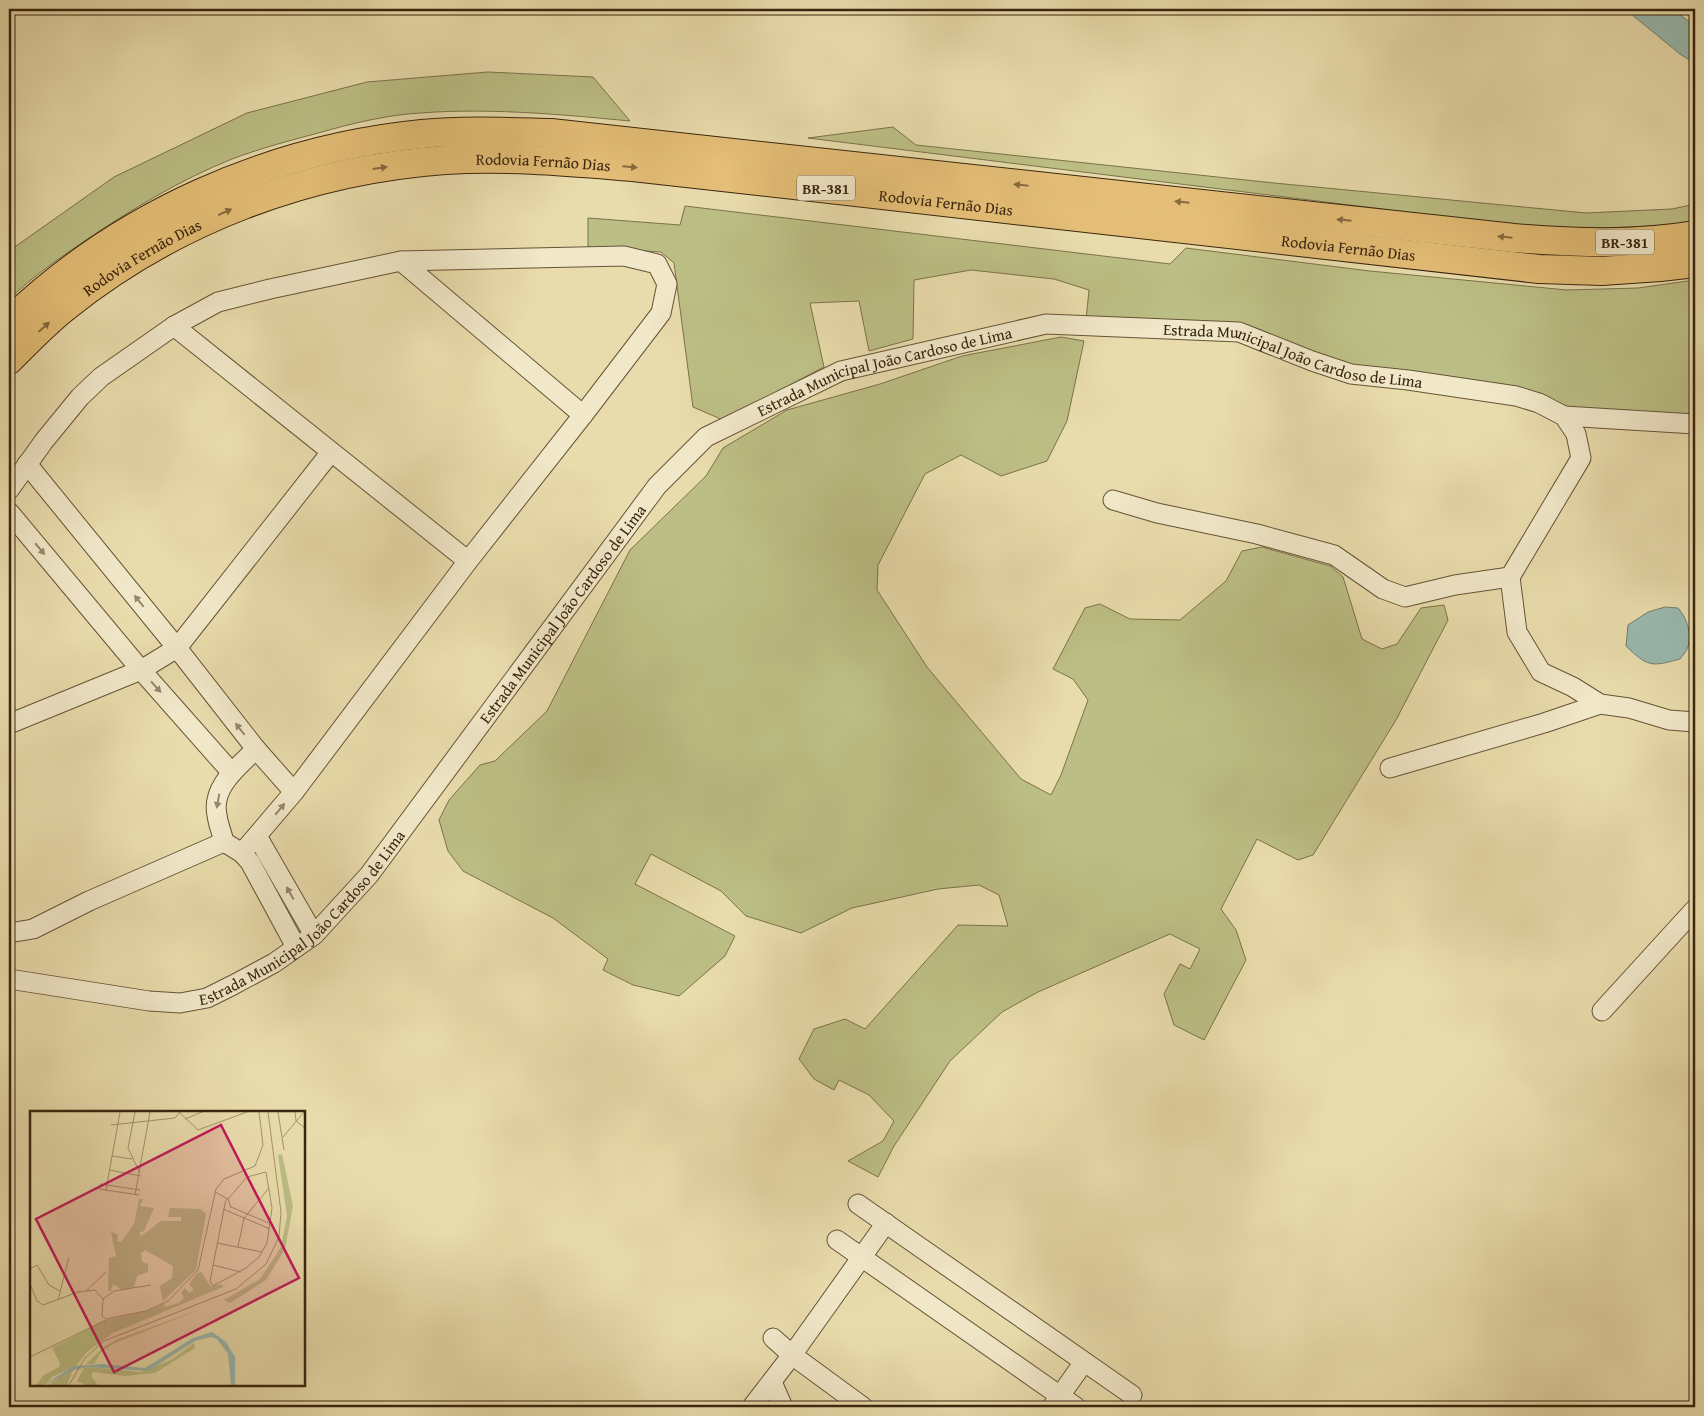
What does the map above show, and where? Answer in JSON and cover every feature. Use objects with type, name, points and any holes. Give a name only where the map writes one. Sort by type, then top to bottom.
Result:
[{"type":"highway","name":"Rodovia Fernão Dias","points":[[9,322],[63,274],[157,215],[204,191],[259,169],[312,153],[374,141],[440,133],[486,131],[551,133],[629,140],[998,183],[1514,238],[1579,243],[1637,242],[1695,235]]},
{"type":"highway","name":"Rodovia Fernão Dias","points":[[9,360],[70,304],[140,256],[192,226],[245,203],[355,171],[445,160],[502,158],[633,167],[1539,269],[1602,271],[1695,263]]},
{"type":"street","points":[[9,490],[44,441],[80,398],[101,377],[174,326],[218,302],[402,261],[624,256],[657,264],[667,284],[661,313],[468,561],[294,792],[242,853]]},
{"type":"street","points":[[402,261],[583,415]]},
{"type":"street","name":"Estrada Municipal João Cardoso de Lima","points":[[9,979],[149,1002],[180,1002],[207,998],[274,962],[314,935],[369,875],[657,486],[706,437],[841,371],[1046,324],[1238,332],[1351,374],[1408,380],[1516,396],[1539,403],[1564,416]]},
{"type":"street","points":[[174,326],[468,561]]},
{"type":"street","points":[[1564,416],[1695,424]]},
{"type":"street","points":[[1564,416],[1576,434],[1581,458],[1510,577],[1517,632],[1541,672],[1573,686],[1600,704],[1629,708],[1670,720],[1695,722]]},
{"type":"street","points":[[9,724],[140,670],[177,648],[331,452]]},
{"type":"street","points":[[27,464],[177,648],[256,749],[294,792]]},
{"type":"street","points":[[1113,500],[1256,534],[1334,555],[1383,589],[1404,597],[1455,585],[1510,577]]},
{"type":"street","points":[[9,512],[140,670],[232,773]]},
{"type":"street","points":[[1390,768],[1535,726],[1600,704]]},
{"type":"street","points":[[256,749],[223,783],[218,797],[216,813],[224,842],[242,853],[250,862],[296,947]]},
{"type":"street","points":[[258,836],[314,935]]},
{"type":"street","points":[[9,932],[33,929],[89,901],[224,842]]},
{"type":"street","points":[[1602,1011],[1695,909]]},
{"type":"street","points":[[858,1204],[1132,1395]]},
{"type":"street","points":[[752,1407],[792,1355],[886,1223]]},
{"type":"street","points":[[837,1240],[1056,1402],[1076,1407]]},
{"type":"street","points":[[773,1338],[792,1355],[863,1407]]},
{"type":"street","points":[[1056,1402],[1084,1362]]},
{"type":"street","points":[[772,1382],[783,1407]]},
{"type":"green space","points":[[488,72],[593,77],[630,121],[519,112],[436,112],[375,119],[277,144],[213,167],[139,206],[103,228],[56,261],[27,283],[9,300],[9,251],[114,177],[247,113],[367,82]]},
{"type":"green space","points":[[893,127],[916,145],[1274,183],[1586,213],[1672,209],[1695,204],[1695,221],[1677,225],[1552,230],[808,138]]},
{"type":"green space","points":[[685,206],[1170,264],[1186,248],[1370,271],[1567,290],[1638,288],[1695,280],[1695,415],[1570,410],[1356,368],[1239,326],[1086,320],[1089,290],[1054,279],[971,270],[914,280],[913,339],[869,351],[859,301],[810,303],[824,367],[723,420],[693,407],[674,263],[661,252],[588,247],[588,218],[680,225]]},
{"type":"green space","points":[[1061,337],[1084,341],[1067,421],[1047,461],[1001,476],[961,455],[925,474],[878,565],[877,590],[927,667],[1021,779],[1051,795],[1061,775],[1088,700],[1073,679],[1053,669],[1085,608],[1100,604],[1130,619],[1180,620],[1226,581],[1242,551],[1262,547],[1330,566],[1343,577],[1362,639],[1382,649],[1397,644],[1421,608],[1444,605],[1448,620],[1396,720],[1313,855],[1298,860],[1257,839],[1221,909],[1236,930],[1246,960],[1204,1040],[1174,1025],[1164,994],[1180,964],[1190,969],[1200,949],[1170,934],[1038,992],[1002,1012],[950,1061],[894,1146],[878,1177],[848,1161],[883,1141],[894,1121],[869,1095],[839,1080],[834,1090],[814,1079],[799,1059],[814,1029],[845,1019],[865,1029],[958,925],[1008,926],[999,895],[979,885],[938,889],[852,908],[801,933],[746,916],[721,891],[651,854],[635,884],[735,936],[725,956],[679,996],[633,985],[603,970],[608,959],[553,918],[463,871],[448,851],[439,820],[449,800],[480,765],[495,761],[547,711],[630,550],[706,476],[723,448],[787,410],[880,384],[962,356]]},
{"type":"water","points":[[1625,9],[1672,9],[1695,26],[1695,64],[1680,54]]},
{"type":"water","points":[[1665,607],[1678,608],[1681,612],[1688,627],[1689,644],[1680,659],[1656,664],[1650,663],[1640,658],[1626,646],[1628,625],[1648,612]]}]
